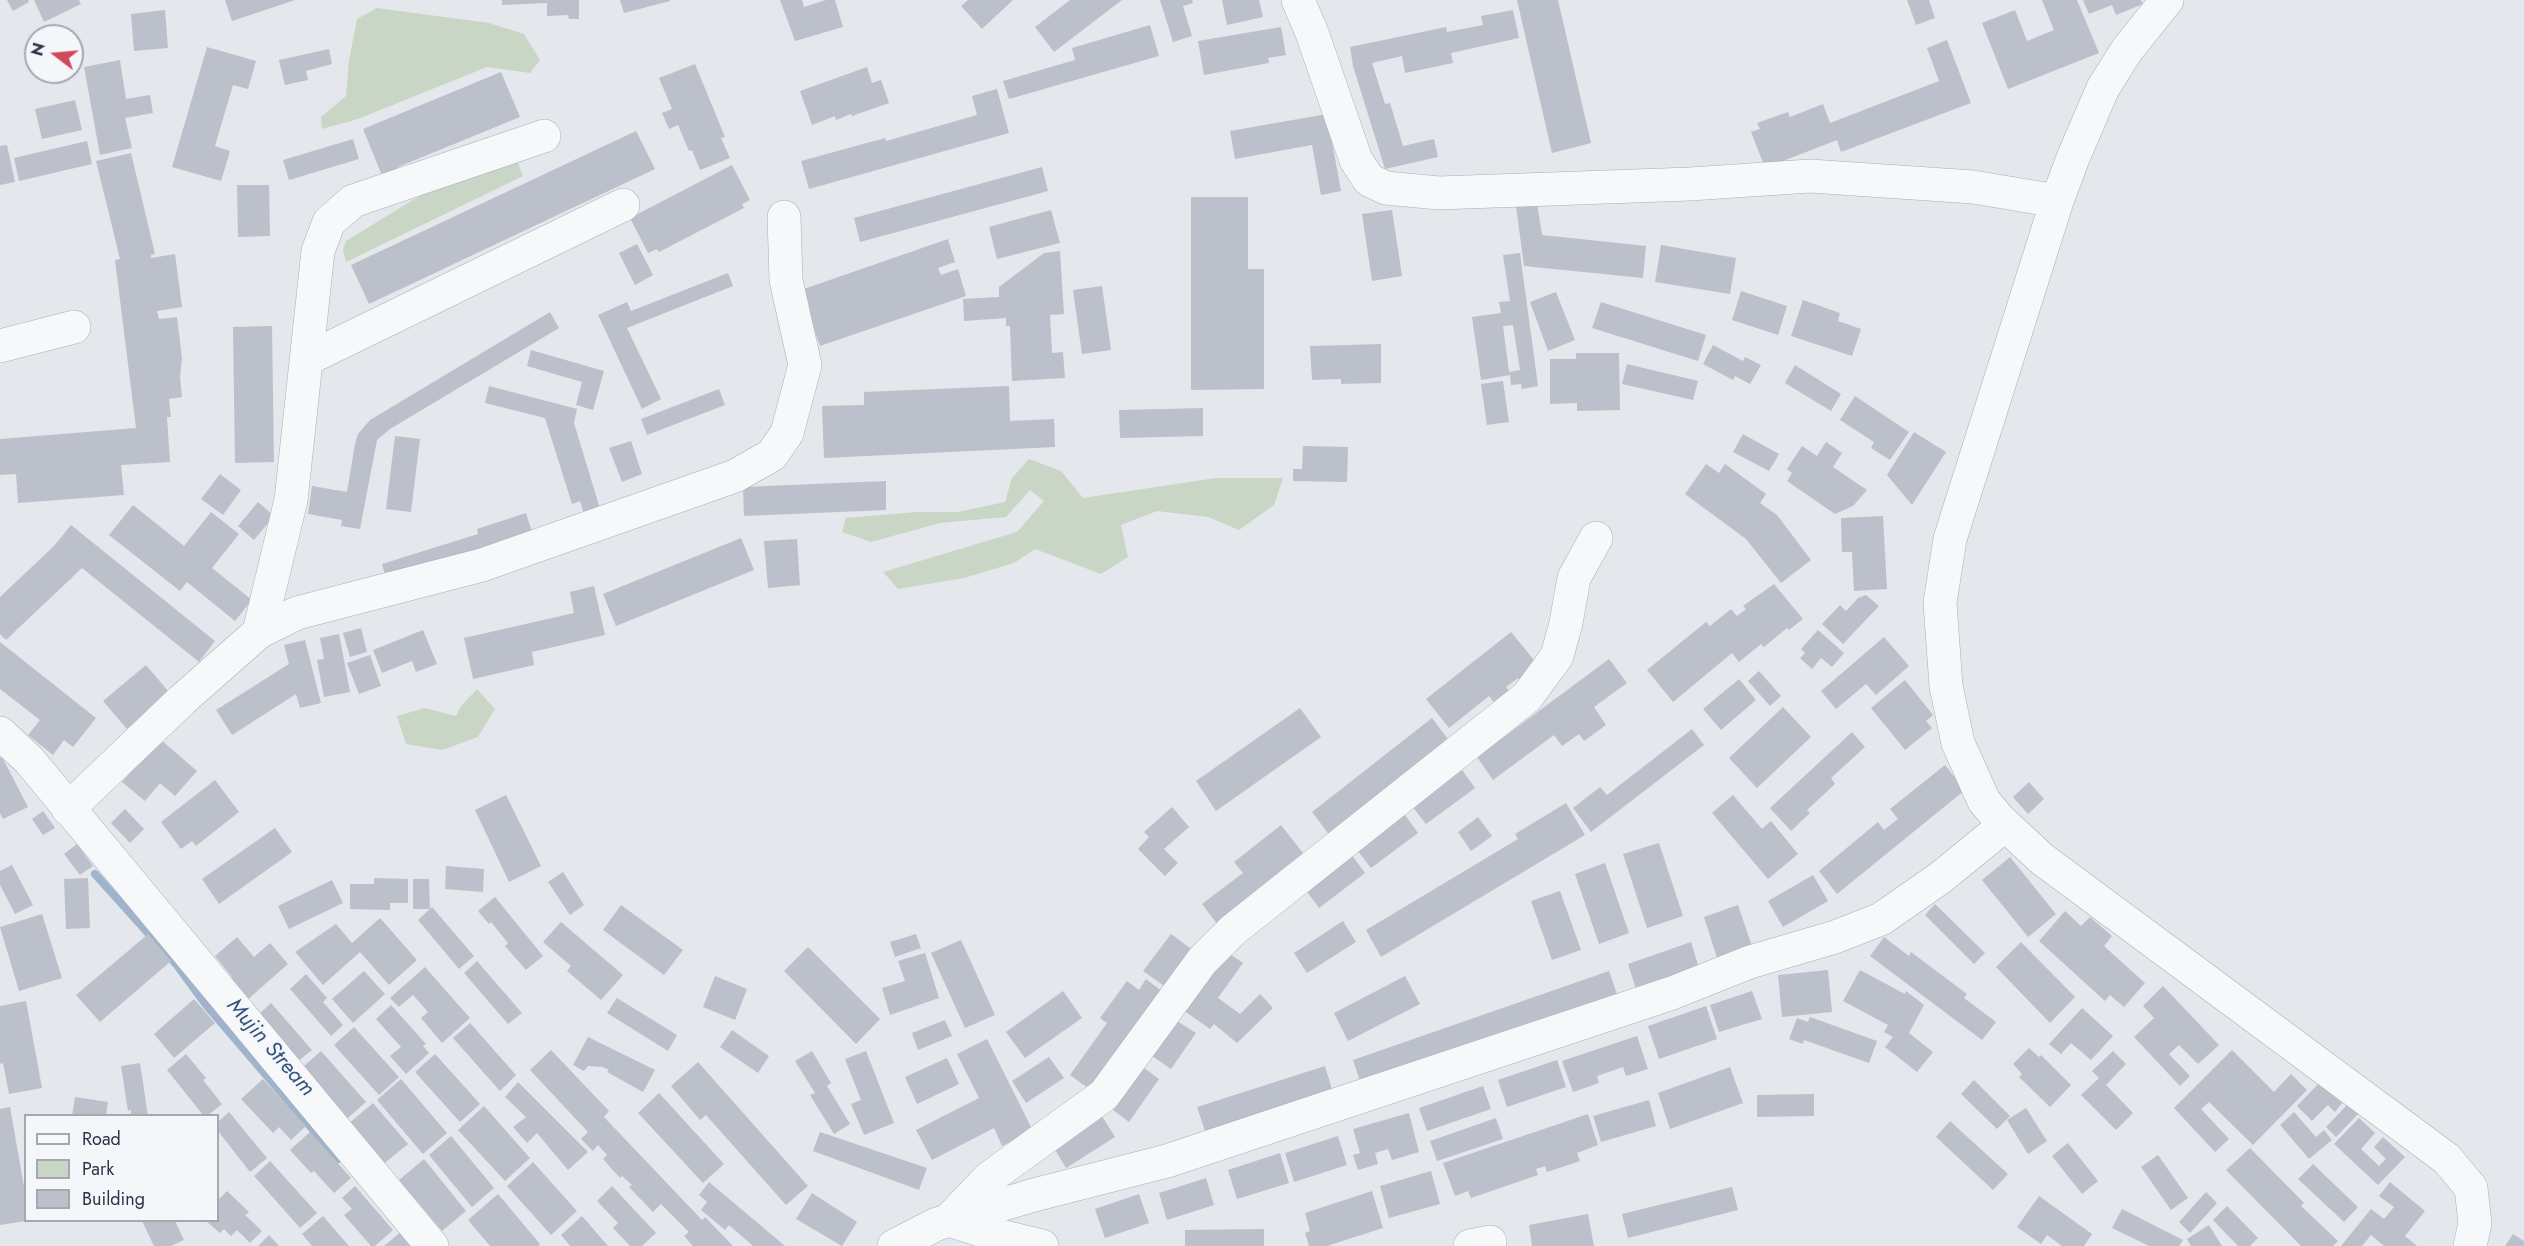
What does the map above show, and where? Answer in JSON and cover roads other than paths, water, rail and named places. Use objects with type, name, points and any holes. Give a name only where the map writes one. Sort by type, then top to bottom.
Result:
[{"type":"street","points":[[1299,0],[1356,160],[1369,180],[1386,188],[1439,193],[1690,184],[1810,176],[1973,187],[2057,201]]},
{"type":"street","points":[[2167,0],[2127,50],[2103,88],[2057,201],[1950,539],[1940,603],[1946,686],[1958,743],[1984,801],[2042,859],[2447,1159],[2471,1188],[2475,1222],[2469,1246]]},
{"type":"street","points":[[259,632],[291,500],[318,251],[329,222],[353,201],[544,136]]},
{"type":"street","points":[[307,359],[622,205]]},
{"type":"street","points":[[68,809],[182,700],[259,632],[297,613],[482,565],[526,550],[735,477],[772,455],[787,433],[805,365],[786,280],[784,217]]},
{"type":"street","points":[[0,346],[74,327]]},
{"type":"street","points":[[949,1220],[988,1178],[1104,1095],[1202,961],[1233,930],[1527,697],[1557,656],[1574,578],[1596,538]]},
{"type":"street","points":[[0,733],[29,760],[432,1246]]},
{"type":"street","points":[[894,1246],[936,1224],[1167,1161],[1672,993],[1750,962],[1835,938],[1881,918],[1940,878],[2006,825]]},
{"type":"street","points":[[949,1220],[992,1234],[1042,1246]]},
{"type":"waterway","name":"Mujin Stream","points":[[95,874],[176,964],[206,1005],[338,1159]]}]
